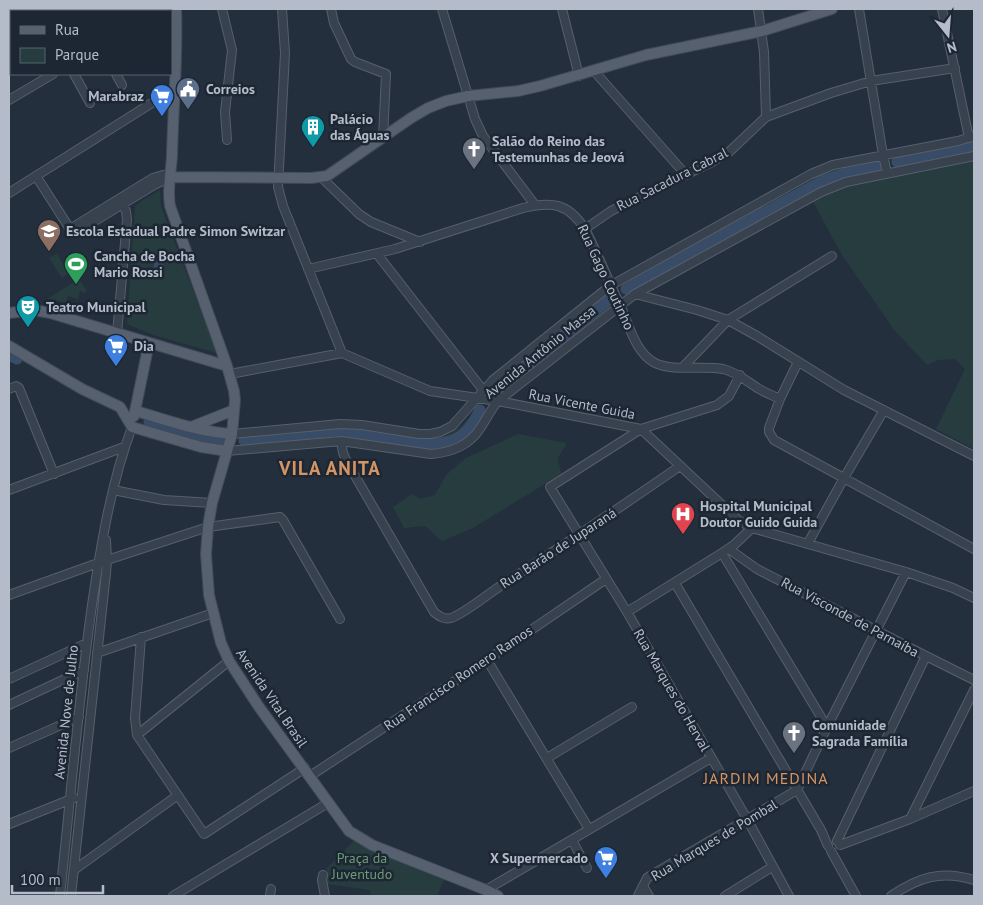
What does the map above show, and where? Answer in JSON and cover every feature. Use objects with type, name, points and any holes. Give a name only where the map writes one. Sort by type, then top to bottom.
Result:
[{"type":"main road","points":[[176,9],[178,48],[174,89],[171,177],[321,177],[334,173],[428,108],[446,101],[468,96],[518,91],[579,76],[646,55],[762,31],[832,9]]},
{"type":"main road","name":"Avenida Vital Brasil","points":[[171,177],[168,195],[170,206],[229,370],[234,391],[232,434],[212,503],[208,527],[207,575],[213,613],[221,642],[229,661],[259,707],[343,825],[362,840],[498,896]]},
{"type":"main road","points":[[9,313],[34,310],[70,319],[229,370]]},
{"type":"main road","name":"Avenida Nove de Julho","points":[[132,427],[149,343]]},
{"type":"main road","points":[[9,346],[82,389],[120,407],[132,427]]},
{"type":"main road","points":[[120,407],[139,397]]},
{"type":"main road","points":[[190,427],[234,410]]},
{"type":"main road","name":"Avenida Antônio Massa","points":[[136,411],[190,427],[216,433],[232,434]]},
{"type":"main road","name":"Avenida Antônio Massa","points":[[132,427],[201,447],[227,451]]},
{"type":"street","points":[[222,9],[232,50],[225,112],[227,140]]},
{"type":"street","points":[[229,370],[342,353],[282,206],[277,177],[285,53],[282,9]]},
{"type":"street","points":[[331,9],[334,23],[351,58],[355,62],[386,74],[383,138]]},
{"type":"street","points":[[442,9],[475,119],[483,136],[535,205]]},
{"type":"street","points":[[562,9],[579,76]]},
{"type":"street","points":[[758,9],[765,61],[766,117]]},
{"type":"street","points":[[859,9],[887,173]]},
{"type":"street","points":[[942,9],[972,137]]},
{"type":"street","name":"Rua Sacadura Cabral","points":[[586,229],[611,211],[729,152],[766,117],[831,93],[871,81],[955,68]]},
{"type":"street","points":[[594,71],[686,175]]},
{"type":"street","points":[[9,100],[51,75]]},
{"type":"street","points":[[75,75],[90,103]]},
{"type":"street","points":[[117,75],[122,85]]},
{"type":"street","points":[[9,193],[174,89]]},
{"type":"street","name":"Avenida Antônio Massa","points":[[232,434],[340,424],[430,434],[440,432],[452,426],[483,390],[610,286],[811,174],[833,165],[972,137]]},
{"type":"street","name":"Avenida Antônio Massa","points":[[227,451],[341,442],[431,454],[445,453],[456,449],[476,436],[492,407],[498,401],[635,294],[821,192],[846,182],[974,156]]},
{"type":"street","points":[[36,176],[71,230],[77,233],[153,178],[163,175],[171,177]]},
{"type":"street","points":[[321,177],[359,214],[371,222],[420,242]]},
{"type":"street","points":[[117,334],[127,220],[126,211],[121,202]]},
{"type":"street","name":"Rua Gago Coutinho","points":[[308,268],[377,254],[535,205],[558,206],[570,211],[586,229],[610,286],[639,346],[646,356],[655,363],[668,366],[720,369],[740,375],[757,388],[780,399]]},
{"type":"street","points":[[377,254],[483,390]]},
{"type":"street","points":[[683,367],[728,320],[832,256]]},
{"type":"street","points":[[652,285],[654,293],[660,300]]},
{"type":"street","points":[[635,294],[728,320],[836,386],[974,456]]},
{"type":"street","name":"Rua Vicente Guida","points":[[342,353],[430,391],[498,401],[641,429]]},
{"type":"street","points":[[798,362],[780,399],[769,428],[774,440],[974,549]]},
{"type":"street","points":[[740,375],[728,396],[717,405],[641,429],[738,520],[752,528],[906,572],[953,588],[974,598]]},
{"type":"street","points":[[9,389],[16,386],[19,388],[54,474]]},
{"type":"street","points":[[808,543],[884,410]]},
{"type":"street","name":"Avenida Nove de Julho","points":[[58,895],[98,563],[112,490],[124,447],[132,427]]},
{"type":"street","name":"Rua Marques do Herval","points":[[641,429],[550,487],[627,612],[747,819],[789,896]]},
{"type":"street","name":"Rua Barão de Juparaná","points":[[341,442],[347,462],[434,612],[447,619],[457,615],[580,535],[680,466]]},
{"type":"street","points":[[9,490],[124,447]]},
{"type":"street","points":[[112,490],[164,500],[212,503]]},
{"type":"street","points":[[9,595],[98,563],[208,527],[280,517],[340,619]]},
{"type":"street","points":[[627,612],[725,551],[752,528]]},
{"type":"street","name":"Avenida Nove de Julho","points":[[71,896],[80,797],[107,560],[105,531]]},
{"type":"street","points":[[725,551],[827,727]]},
{"type":"street","name":"Rua Visconde de Parnaíba","points":[[725,551],[974,680]]},
{"type":"street","points":[[797,790],[906,572]]},
{"type":"street","name":"Rua Francisco Romero Ramos","points":[[178,795],[204,834],[487,660],[606,579]]},
{"type":"street","points":[[676,583],[821,830],[835,845],[839,865],[856,896]]},
{"type":"street","points":[[97,653],[213,613]]},
{"type":"street","points":[[74,870],[178,795],[137,735],[135,718],[141,637]]},
{"type":"street","points":[[9,679],[87,643]]},
{"type":"street","points":[[835,845],[926,656]]},
{"type":"street","points":[[487,660],[589,829]]},
{"type":"street","points":[[137,735],[229,661]]},
{"type":"street","points":[[9,705],[84,670]]},
{"type":"street","points":[[910,819],[974,690]]},
{"type":"street","points":[[546,758],[632,707]]},
{"type":"street","points":[[9,748],[79,717]]},
{"type":"street","points":[[486,890],[711,758]]},
{"type":"street","name":"Rua Marques de Pombal","points":[[638,896],[652,874],[797,790]]},
{"type":"street","points":[[835,845],[910,819],[974,791]]},
{"type":"street","points":[[9,824],[70,799],[80,797]]},
{"type":"street","points":[[173,896],[328,803]]},
{"type":"street","points":[[572,840],[587,868]]},
{"type":"street","points":[[725,896],[772,867]]},
{"type":"street","points":[[323,875],[325,896]]},
{"type":"street","points":[[891,896],[924,878],[943,875],[974,880]]},
{"type":"street","points":[[643,886],[648,896]]},
{"type":"green space","points":[[974,140],[974,153],[897,168],[893,163],[895,156]]},
{"type":"green space","points":[[880,159],[883,171],[846,178],[821,188],[628,294],[623,291],[622,285],[806,181],[835,168]]},
{"type":"green space","points":[[974,160],[974,449],[936,429],[965,369],[955,359],[938,360],[927,365],[895,331],[842,255],[812,200],[852,183]]},
{"type":"green space","points":[[160,190],[161,206],[217,353],[153,335],[127,324],[135,206]]},
{"type":"green space","points":[[57,254],[69,273],[62,278],[49,258]]},
{"type":"green space","name":"Cancha de Bocha Mario Rossi","points":[[79,279],[87,291],[85,293],[80,291],[78,299],[68,296],[66,303],[47,299]]},
{"type":"green space","points":[[610,294],[614,294],[617,302],[499,394],[487,393]]},
{"type":"green space","points":[[477,406],[486,409],[479,423],[465,438],[449,446],[437,448],[410,447],[337,435],[240,446],[242,437],[335,427],[410,437],[433,438],[443,436],[461,426]]},
{"type":"green space","points":[[148,419],[188,432],[226,439],[224,443],[186,436],[147,424]]},
{"type":"green space","points":[[518,434],[567,443],[558,458],[561,474],[473,528],[442,541],[425,526],[404,528],[393,507],[412,494],[420,499],[435,495],[446,475],[466,458]]},
{"type":"green space","points":[[103,564],[66,896],[65,896]]},
{"type":"green space","name":"Praça da Juventudo","points":[[356,839],[445,878],[437,896],[371,896],[370,890],[327,884],[327,868]]},
{"type":"water","points":[[156,253],[161,257],[164,266],[158,275],[152,277]]},
{"type":"waterway","points":[[897,162],[974,147]]},
{"type":"waterway","points":[[626,289],[822,181],[880,165]]},
{"type":"waterway","points":[[495,392],[613,297]]},
{"type":"waterway","points":[[9,355],[17,359]]},
{"type":"waterway","points":[[244,441],[334,431],[438,444],[454,440],[466,432],[480,410]]},
{"type":"waterway","points":[[149,422],[199,437],[223,440]]},
{"type":"place","name":"Correios","points":[[188,110]]},
{"type":"place","name":"Marabraz","points":[[162,117]]},
{"type":"place","name":"Palácio das Águas","points":[[313,148]]},
{"type":"place","name":"Salão do Reino das Testemunhas de Jeová","points":[[474,170]]},
{"type":"place","name":"Escola Estadual Padre Simon Switzar","points":[[49,252]]},
{"type":"place","name":"Cancha de Bocha Mario Rossi","points":[[76,285]]},
{"type":"place","name":"Teatro Municipal","points":[[28,328]]},
{"type":"place","name":"Dia","points":[[116,367]]},
{"type":"place","name":"Hospital Municipal Doutor Guido Guida","points":[[683,535]]},
{"type":"place","name":"Comunidade Sagrada Família","points":[[794,754]]},
{"type":"place","name":"X Supermercado","points":[[606,879]]},
{"type":"district","name":"VILA ANITA","points":[[330,468]]},
{"type":"district","name":"JARDIM MEDINA","points":[[766,778]]}]
